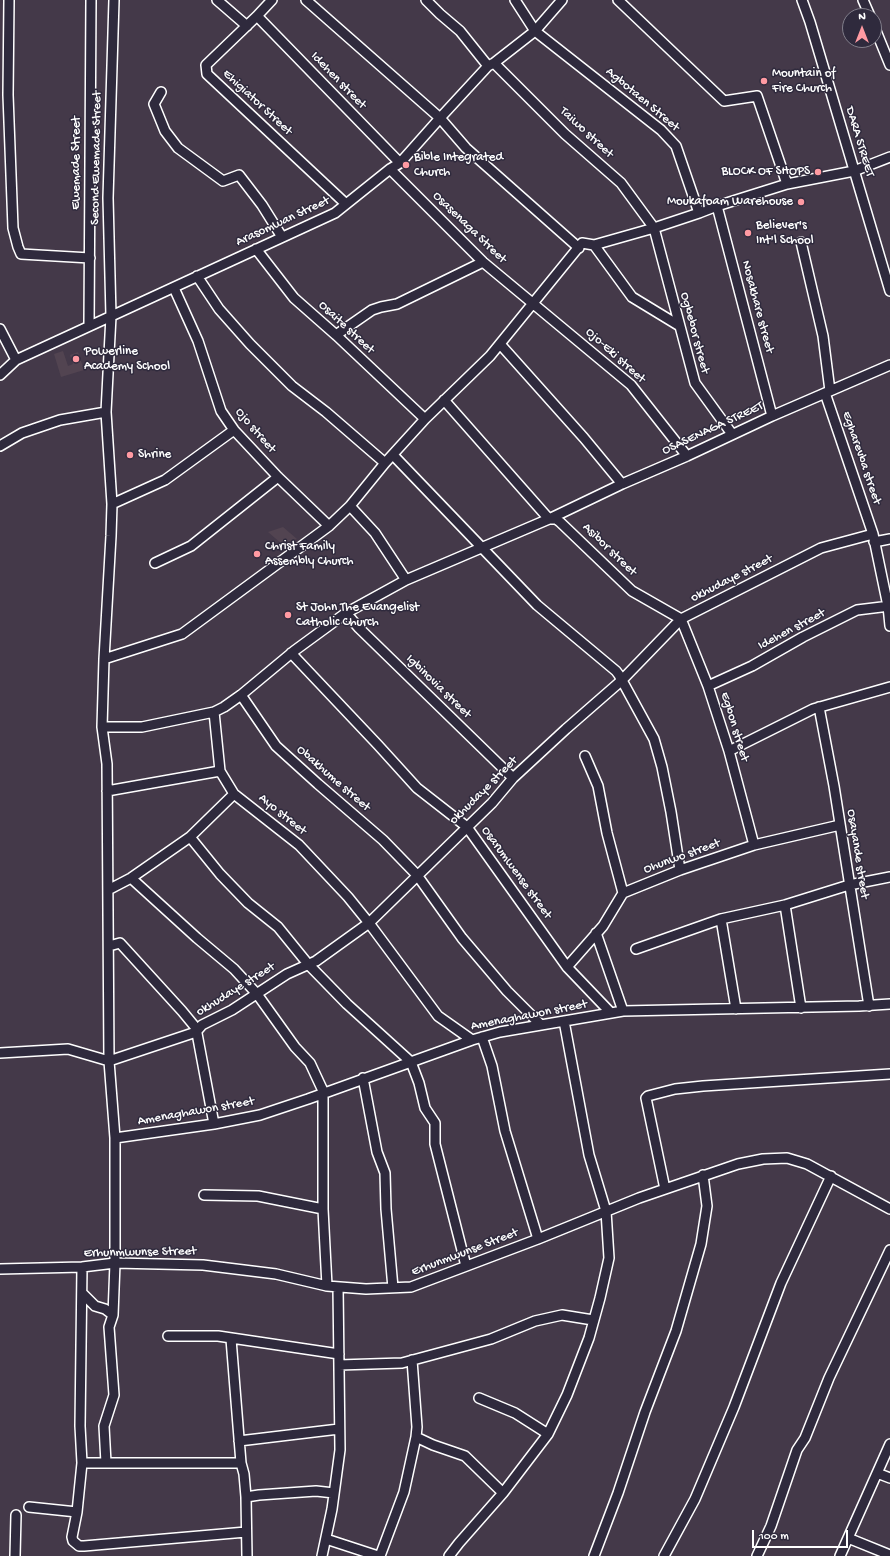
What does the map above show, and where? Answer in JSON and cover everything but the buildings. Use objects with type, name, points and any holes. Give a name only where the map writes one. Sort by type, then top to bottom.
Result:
[{"type":"street","points":[[9,0],[4,23],[4,95],[13,228],[21,254],[90,258]]},
{"type":"street","name":"Ewemade Street","points":[[89,326],[91,0]]},
{"type":"street","name":"Second Ewemade Street","points":[[106,1463],[104,1426],[114,1395],[109,1327],[112,1315],[115,1263],[114,1138],[109,1061],[107,764],[102,727],[112,504],[106,412],[111,316],[108,198],[114,0]]},
{"type":"street","points":[[217,0],[247,26]]},
{"type":"street","name":"Ehigiator Street","points":[[272,0],[206,65],[207,74],[346,204]]},
{"type":"street","points":[[306,0],[440,118],[466,148],[579,248]]},
{"type":"street","name":"Taiwo street","points":[[426,0],[460,31],[491,64],[565,134],[621,183],[654,228]]},
{"type":"street","name":"Agbotaen Street","points":[[515,0],[535,31],[661,130],[676,146],[699,213]]},
{"type":"street","name":"Arasomwan Street","points":[[0,375],[16,360],[335,212],[390,169],[400,163],[491,64],[535,31],[562,0]]},
{"type":"street","points":[[618,0],[724,101],[757,96],[787,184]]},
{"type":"street","name":"DARA STREET","points":[[802,0],[890,291]]},
{"type":"street","name":"Idehen street","points":[[257,16],[400,163]]},
{"type":"street","points":[[882,46],[890,65]]},
{"type":"street","points":[[161,92],[154,104],[165,131],[178,148],[223,181],[239,175],[262,205],[282,237]]},
{"type":"street","points":[[104,659],[182,634],[329,526],[350,506],[424,419],[500,344],[582,243],[594,245],[654,228],[787,184],[854,171],[890,158]]},
{"type":"street","name":"Osasenaga Street","points":[[390,169],[483,262],[533,302]]},
{"type":"street","name":"Nosakhare street","points":[[717,206],[772,416]]},
{"type":"street","name":"Ogbebor street","points":[[654,228],[694,383],[732,434]]},
{"type":"street","name":"Egharevba street","points":[[801,242],[821,329],[828,392],[874,538],[889,606],[890,626]]},
{"type":"street","points":[[594,245],[632,297],[678,325]]},
{"type":"street","name":"Osaite street","points":[[256,249],[294,298],[336,335],[424,419]]},
{"type":"street","points":[[336,335],[372,310],[381,306],[397,304],[483,262]]},
{"type":"street","points":[[197,276],[219,309],[250,344],[292,386],[326,412],[385,463]]},
{"type":"street","name":"Ojo street","points":[[174,288],[198,341],[222,411],[234,430],[278,477],[329,526]]},
{"type":"street","name":"Ojo-Eki street","points":[[533,302],[631,385],[687,456]]},
{"type":"street","points":[[0,329],[16,360]]},
{"type":"street","points":[[500,344],[584,438],[622,484]]},
{"type":"street","name":"OSASENAGA STREET","points":[[346,613],[406,580],[549,518],[772,416],[890,365]]},
{"type":"street","name":"Asibor street","points":[[444,400],[525,493],[549,518],[556,519],[560,522],[632,591],[680,619]]},
{"type":"street","points":[[0,446],[22,433],[60,420],[106,412]]},
{"type":"street","points":[[112,504],[165,480],[234,430]]},
{"type":"street","points":[[393,455],[537,605],[616,671],[654,739],[662,766],[680,870]]},
{"type":"street","points":[[155,563],[191,546],[278,477]]},
{"type":"street","points":[[350,506],[374,533],[406,580]]},
{"type":"street","name":"okhudaye street","points":[[109,1061],[196,1032],[202,1025],[232,1010],[287,974],[316,961],[369,923],[492,803],[513,778],[621,681],[680,619],[822,548],[874,538],[890,539]]},
{"type":"street","name":"Idehen street","points":[[708,686],[752,666],[803,637],[857,610],[889,606]]},
{"type":"street","points":[[102,727],[142,727],[214,712],[241,695],[291,654],[346,613]]},
{"type":"street","name":"Igbinovia street","points":[[346,613],[358,628],[513,778]]},
{"type":"street","name":"Egbon street","points":[[680,619],[708,686],[729,751],[754,845]]},
{"type":"street","name":"Osarumwense street","points":[[291,654],[417,788],[467,827],[567,967],[611,1013]]},
{"type":"street","points":[[729,751],[818,707],[890,687]]},
{"type":"street","name":"Obakhume street","points":[[241,695],[276,746],[383,840],[417,875],[462,938],[507,991],[541,1025]]},
{"type":"street","name":"Osayande street","points":[[818,707],[840,825],[869,1006]]},
{"type":"street","name":"Ayo street","points":[[214,712],[220,771],[234,794],[299,845],[348,897],[438,1016],[472,1040]]},
{"type":"street","points":[[567,967],[596,933],[624,893],[607,834],[598,786],[585,756]]},
{"type":"street","points":[[107,791],[220,771]]},
{"type":"street","points":[[108,890],[131,878],[190,837],[234,794]]},
{"type":"street","name":"Ohunwo street","points":[[624,893],[680,870],[754,845],[840,825]]},
{"type":"street","points":[[190,837],[220,874],[248,903],[278,927],[308,964],[347,1004],[411,1062],[419,1083],[425,1108],[435,1123],[435,1144],[466,1266]]},
{"type":"street","points":[[636,949],[721,919],[785,905],[849,885],[890,877]]},
{"type":"street","points":[[131,878],[197,938],[234,969],[257,994],[295,1047],[310,1063],[324,1093],[323,1209],[328,1286]]},
{"type":"street","points":[[785,905],[801,1008]]},
{"type":"street","points":[[721,919],[736,1009]]},
{"type":"street","points":[[596,933],[624,1011]]},
{"type":"street","points":[[109,946],[120,943],[196,1028],[214,1124]]},
{"type":"street","name":"Amenaghawon street","points":[[114,1138],[214,1124],[260,1114],[324,1093],[472,1040],[564,1021],[624,1011],[801,1008],[890,1004]]},
{"type":"street","points":[[449,1556],[503,1494],[548,1434],[567,1395],[589,1338],[609,1258],[606,1211],[589,1155],[564,1021]]},
{"type":"street","points":[[482,1037],[492,1066],[505,1132],[538,1239]]},
{"type":"street","points":[[0,1053],[68,1049],[109,1061]]},
{"type":"street","points":[[665,1189],[646,1098],[648,1096],[675,1089],[703,1086],[890,1074]]},
{"type":"street","points":[[363,1078],[377,1152],[385,1173],[386,1209],[394,1288]]},
{"type":"street","name":"Erhunmwunse Street","points":[[0,1269],[82,1267],[115,1263],[203,1265],[276,1274],[328,1286],[366,1289],[411,1287],[703,1175],[738,1164],[763,1159],[786,1158],[807,1164],[890,1209]]},
{"type":"street","points":[[594,1556],[618,1493],[645,1412],[676,1331],[701,1244],[707,1206],[703,1175]]},
{"type":"street","points":[[664,1556],[695,1499],[734,1407],[781,1283],[824,1188],[831,1176]]},
{"type":"street","points":[[204,1195],[258,1196],[323,1209]]},
{"type":"street","points":[[757,1556],[771,1526],[797,1450],[805,1438],[829,1378],[890,1250]]},
{"type":"street","points":[[80,1556],[79,1546],[72,1537],[77,1512],[82,1463],[80,1426],[82,1267]]},
{"type":"street","points":[[322,1556],[334,1493],[340,1450],[338,1287]]},
{"type":"street","points":[[82,1293],[95,1306],[112,1315]]},
{"type":"street","points":[[339,1365],[402,1363],[491,1339],[535,1321],[562,1315],[594,1320]]},
{"type":"street","points":[[168,1336],[218,1336],[339,1354]]},
{"type":"street","points":[[231,1339],[241,1463],[244,1474],[246,1497],[247,1556]]},
{"type":"street","points":[[326,1539],[379,1556],[404,1492],[416,1437],[417,1420],[412,1360]]},
{"type":"street","points":[[479,1398],[515,1414],[548,1434]]},
{"type":"street","points":[[239,1441],[339,1429]]},
{"type":"street","points":[[416,1437],[433,1445],[465,1456],[503,1494]]},
{"type":"street","points":[[840,1556],[890,1444]]},
{"type":"street","points":[[82,1463],[241,1463]]},
{"type":"street","points":[[877,1473],[890,1478]]},
{"type":"street","points":[[246,1497],[259,1494],[316,1490],[334,1493]]},
{"type":"street","points":[[29,1507],[77,1512]]},
{"type":"street","points":[[16,1515],[16,1556]]},
{"type":"street","points":[[79,1546],[246,1532]]},
{"type":"street","points":[[848,1538],[890,1555]]},
{"type":"shaded area","name":"Powerline Academy School","points":[[63,351],[68,366],[73,364],[70,355],[78,352],[84,370],[61,377],[54,354]]},
{"type":"shaded area","points":[[283,527],[297,539],[282,544],[268,532]]},
{"type":"place","name":"Mountain of Fire Church","points":[[764,81]]},
{"type":"place","name":"Bible Integrated Church","points":[[406,165]]},
{"type":"place","name":"BLOCK OF SHOPS","points":[[818,172]]},
{"type":"place","name":"Moukafoam Warehouse","points":[[801,202]]},
{"type":"place","name":"Believer's Int'l School","points":[[748,233]]},
{"type":"place","name":"Powerline Academy School","points":[[76,359]]},
{"type":"place","name":"Shrine","points":[[130,455]]},
{"type":"place","name":"Christ Family Assembly Church","points":[[257,554]]},
{"type":"place","name":"St John The Evangelist Catholic Church","points":[[288,615]]}]
